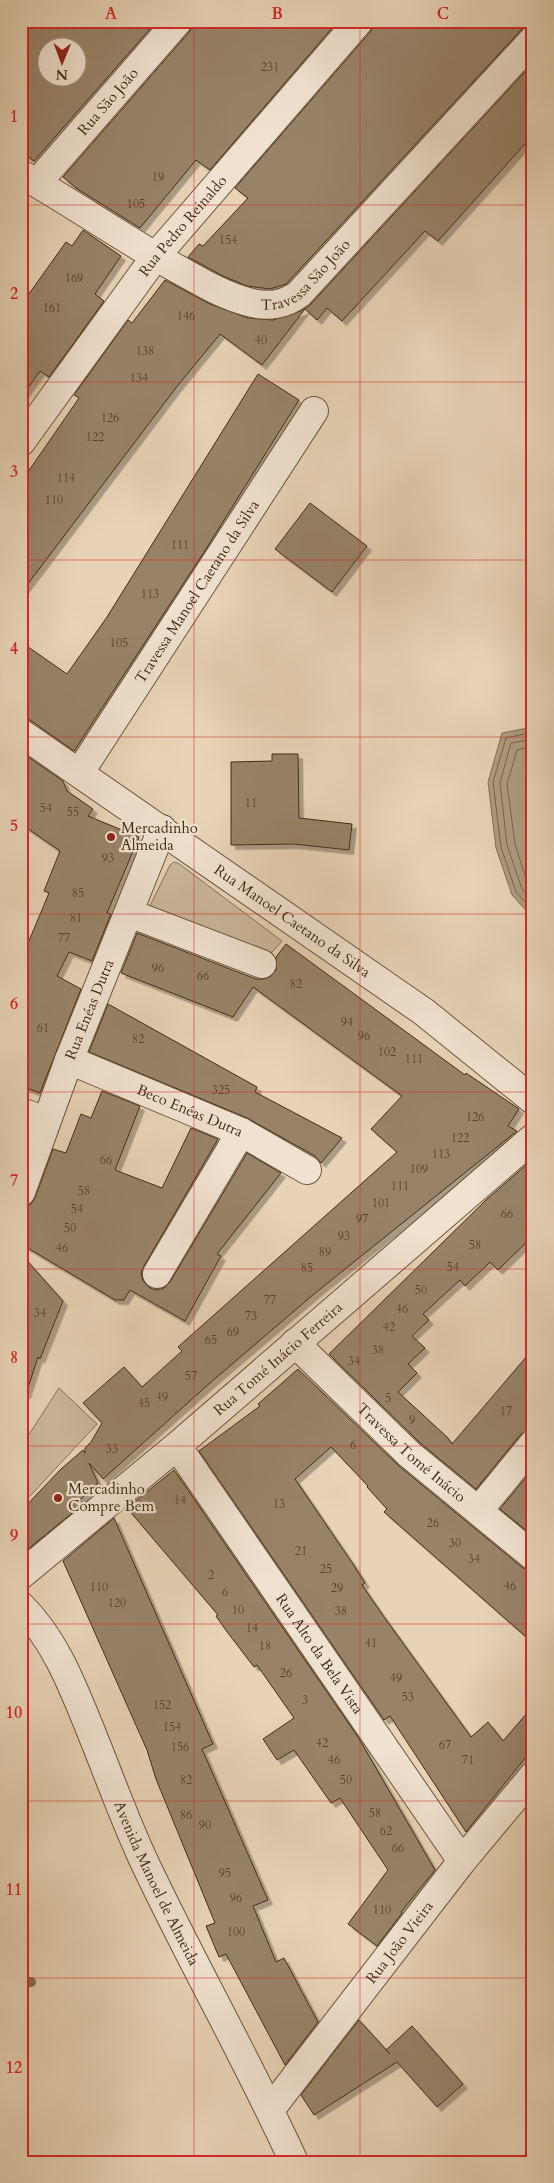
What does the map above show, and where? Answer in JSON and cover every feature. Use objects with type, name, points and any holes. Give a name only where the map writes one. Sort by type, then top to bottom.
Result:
[{"type":"street","name":"Rua São João","points":[[29,178],[178,21]]},
{"type":"street","name":"Rua Pedro Reinaldo","points":[[21,442],[155,257],[359,21]]},
{"type":"street","name":"Travessa São João","points":[[29,178],[155,257],[230,296],[262,304],[289,302],[299,294],[533,40]]},
{"type":"street","name":"Travessa Manoel Caetano da Silva","points":[[80,772],[314,411]]},
{"type":"street","name":"Rua Manoel Caetano da Silva","points":[[21,733],[162,828],[424,1012],[533,1100]]},
{"type":"street","name":"Rua Enéas Dutra","points":[[21,1192],[34,1116],[69,1060],[162,828]]},
{"type":"street","points":[[129,913],[262,964]]},
{"type":"street","name":"Beco Enéas Dutra","points":[[69,1060],[241,1132],[307,1170]]},
{"type":"street","points":[[157,1274],[241,1132]]},
{"type":"street","name":"Rua Tomé Inácio Ferreira","points":[[21,1575],[177,1446],[533,1138]]},
{"type":"street","name":"Travessa Tomé Inácio","points":[[295,1343],[409,1454],[533,1556]]},
{"type":"street","points":[[479,1510],[533,1444]]},
{"type":"street","name":"Rua Alto da Bela Vista","points":[[177,1446],[462,1861]]},
{"type":"street","name":"Avenida Manoel de Almeida","points":[[21,1606],[36,1620],[55,1650],[80,1704],[142,1856],[270,2110],[294,2162]]},
{"type":"street","name":"Rua João Vieira","points":[[270,2110],[462,1861],[533,1776]]},
{"type":"shaded area","points":[[174,862],[178,863],[282,941],[265,960],[146,914],[170,865]]},
{"type":"shaded area","points":[[59,1388],[97,1424],[32,1494],[21,1503],[21,1447]]},
{"type":"water","points":[[533,727],[533,918],[512,895],[496,848],[488,782],[502,733]]},
{"type":"building","points":[[21,21],[157,21],[34,161],[21,152]]},
{"type":"building","points":[[193,21],[338,21],[210,170],[196,160],[140,228],[76,188],[63,177],[190,31]]},
{"type":"building","points":[[374,21],[533,21],[533,25],[522,29],[286,284],[270,289],[247,286],[223,276],[188,257],[199,244],[203,246],[248,198],[235,188],[371,31]]},
{"type":"building","points":[[533,63],[533,135],[438,241],[425,231],[342,321],[327,308],[317,320],[305,309],[262,365],[220,334],[175,389],[21,593],[21,482],[79,398],[74,395],[128,320],[132,323],[165,280],[210,304],[248,318],[273,320],[301,311],[310,305]]},
{"type":"building","points":[[83,230],[121,256],[95,294],[104,301],[49,377],[40,371],[21,398],[21,305],[66,242],[72,246]]},
{"type":"building","points":[[258,374],[299,400],[206,549],[74,751],[30,720],[21,718],[21,642],[67,674],[107,617]]},
{"type":"building","points":[[310,503],[367,546],[332,592],[275,549]]},
{"type":"building","points":[[21,752],[63,781],[67,791],[93,809],[88,816],[139,837],[107,913],[111,914],[92,961],[69,952],[57,976],[81,989],[40,1093],[21,1086],[21,960],[49,893],[44,891],[60,851],[21,824]]},
{"type":"building","points":[[272,754],[298,754],[299,818],[352,824],[349,850],[294,844],[231,845],[231,762],[272,761]]},
{"type":"building","points":[[137,933],[256,979],[264,979],[271,976],[276,970],[276,957],[286,944],[465,1075],[466,1073],[519,1109],[508,1126],[517,1131],[314,1294],[210,1383],[103,1479],[89,1463],[98,1483],[80,1500],[83,1504],[21,1555],[21,1511],[61,1469],[83,1450],[85,1453],[85,1448],[91,1442],[102,1423],[83,1403],[124,1367],[142,1387],[182,1351],[178,1347],[397,1152],[371,1129],[402,1096],[253,987],[233,1017],[121,973]]},
{"type":"building","points":[[108,1004],[257,1087],[255,1092],[342,1138],[321,1163],[315,1156],[247,1118],[89,1052]]},
{"type":"building","points":[[102,1091],[140,1106],[115,1170],[162,1188],[191,1128],[218,1139],[144,1266],[141,1273],[143,1281],[150,1288],[157,1290],[164,1288],[170,1282],[247,1153],[281,1173],[217,1254],[221,1256],[185,1321],[130,1290],[124,1300],[115,1300],[21,1244],[21,1207],[31,1204],[35,1198],[53,1149],[66,1153],[81,1114],[91,1118]]},
{"type":"building","points":[[533,1159],[533,1236],[498,1270],[490,1262],[465,1286],[460,1280],[423,1314],[429,1320],[412,1336],[425,1348],[408,1364],[417,1373],[398,1392],[447,1437],[452,1444],[533,1349],[533,1429],[521,1434],[476,1489],[419,1442],[329,1354],[486,1200]]},
{"type":"building","points":[[21,1254],[63,1301],[40,1359],[38,1357],[26,1394],[21,1393]]},
{"type":"building","points":[[298,1369],[399,1466],[523,1568],[533,1571],[533,1643],[384,1512],[387,1509],[331,1447],[295,1479],[353,1564],[365,1583],[362,1585],[471,1737],[488,1722],[503,1741],[533,1706],[533,1748],[466,1832],[390,1716],[384,1720],[199,1451],[260,1406],[258,1404]]},
{"type":"building","points":[[533,1469],[533,1536],[500,1509]]},
{"type":"building","points":[[174,1470],[358,1737],[435,1870],[401,1912],[377,1946],[348,1924],[388,1870],[340,1798],[331,1803],[294,1750],[277,1760],[263,1739],[294,1718],[257,1665],[254,1667],[225,1629],[216,1616],[218,1615],[127,1508]]},
{"type":"building","points":[[114,1518],[213,1744],[202,1749],[268,1900],[253,1906],[276,1962],[284,1958],[318,2022],[285,2065],[226,1954],[219,1957],[206,1926],[215,1923],[156,1779],[147,1750],[63,1561]]},
{"type":"building","points":[[359,2020],[386,2050],[412,2026],[463,2084],[437,2107],[397,2062],[314,2115],[301,2095]]},
{"type":"waterway","points":[[21,1983],[31,1982]]},
{"type":"place","name":"Mercadinho Almeida","points":[[111,837]]},
{"type":"place","name":"Mercadinho Compre Bem","points":[[58,1498]]}]
